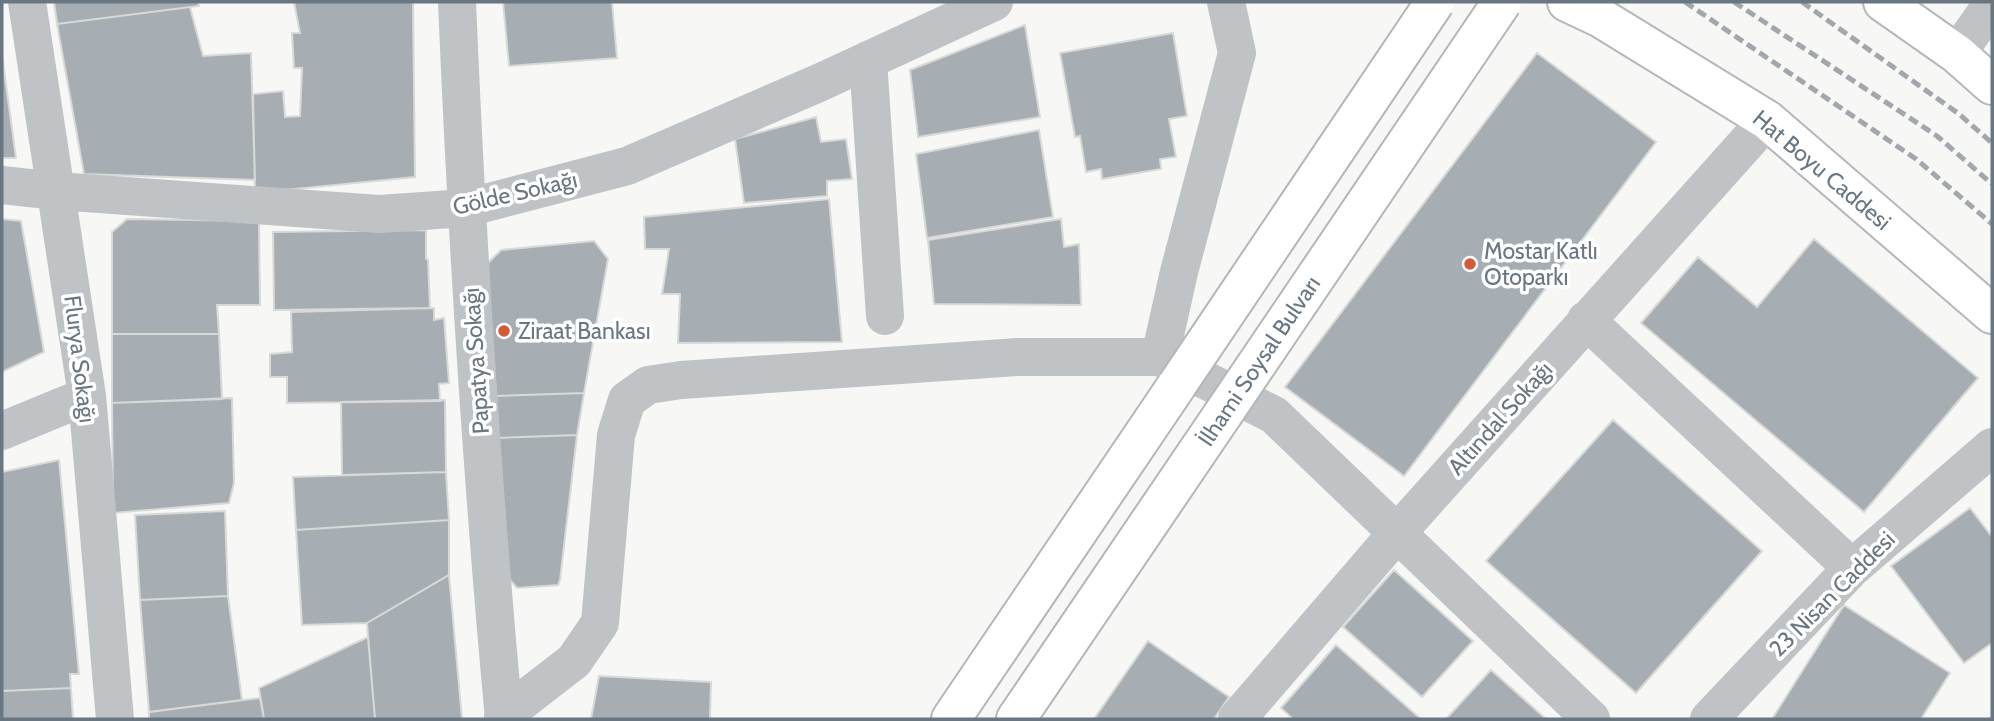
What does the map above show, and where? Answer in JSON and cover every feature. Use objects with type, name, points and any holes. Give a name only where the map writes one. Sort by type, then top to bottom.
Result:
[{"type":"main road","points":[[951,719],[1168,371],[1435,2]]},
{"type":"main road","name":"İlhami Soysal Bulvarı","points":[[1016,719],[1502,2]]},
{"type":"main road","name":"Hat Boyu Caddesi","points":[[1567,2],[1601,18],[1767,120],[1992,314]]},
{"type":"main road","points":[[1883,2],[1957,54],[1992,85]]},
{"type":"street","name":"Flurya Sokağı","points":[[27,2],[87,396],[115,719]]},
{"type":"street","name":"Papatya Sokağı","points":[[457,2],[466,208],[503,717]]},
{"type":"street","name":"Gölde Sokağı","points":[[2,185],[379,214],[466,208],[627,166],[994,2]]},
{"type":"street","points":[[1168,371],[1179,272],[1237,53],[1226,2]]},
{"type":"street","points":[[1957,54],[1992,4]]},
{"type":"street","points":[[869,60],[885,316]]},
{"type":"street","name":"Altındal Sokağı","points":[[1237,719],[1397,533],[1767,120]]},
{"type":"street","points":[[1586,320],[1852,568]]},
{"type":"street","points":[[503,717],[574,661],[600,623],[616,435],[627,400],[648,384],[1018,357],[1168,371],[1274,415],[1591,719]]},
{"type":"street","points":[[2,431],[87,396]]},
{"type":"street","name":"23 Nisan Caddesi","points":[[1709,719],[1852,568],[1992,447]]},
{"type":"building","points":[[54,2],[198,2],[199,6],[57,24]]},
{"type":"building","points":[[294,2],[413,2],[415,177],[255,193],[253,94],[283,91],[285,117],[300,116],[302,68],[294,68],[292,33],[300,33]]},
{"type":"building","points":[[503,2],[612,2],[617,58],[509,66]]},
{"type":"building","points":[[190,7],[203,56],[251,53],[255,180],[84,174],[57,24]]},
{"type":"building","points":[[1025,25],[1040,117],[918,137],[910,70]]},
{"type":"building","points":[[1173,33],[1187,116],[1169,119],[1176,157],[1160,159],[1161,169],[1102,179],[1101,169],[1086,172],[1080,136],[1075,137],[1060,53]]},
{"type":"building","name":"Mostar Katlı Otoparkı","points":[[1537,53],[1656,142],[1404,476],[1285,387]]},
{"type":"building","points":[[2,55],[16,158],[2,158]]},
{"type":"building","points":[[816,117],[821,142],[846,139],[852,179],[827,181],[827,196],[744,203],[735,139]]},
{"type":"building","points":[[1039,130],[1053,217],[927,238],[916,154]]},
{"type":"building","points":[[829,199],[842,342],[678,343],[680,294],[662,294],[669,249],[645,249],[644,217]]},
{"type":"building","points":[[2,219],[21,221],[44,352],[2,372]]},
{"type":"building","points":[[127,219],[259,221],[260,305],[217,305],[219,334],[112,334],[112,232]]},
{"type":"building","points":[[1061,219],[1064,247],[1079,244],[1081,305],[934,304],[928,240]]},
{"type":"building","points":[[426,230],[430,308],[274,310],[273,232]]},
{"type":"building","points":[[1814,239],[1978,378],[1864,512],[1641,323],[1698,257],[1757,307]]},
{"type":"building","points":[[594,241],[608,259],[584,393],[496,396],[487,264],[501,250]]},
{"type":"building","points":[[434,308],[434,320],[444,318],[449,383],[439,384],[440,401],[287,403],[287,377],[270,377],[270,354],[292,352],[291,312]]},
{"type":"building","points":[[112,334],[219,334],[222,399],[112,403]]},
{"type":"building","points":[[584,393],[577,435],[497,438],[496,396]]},
{"type":"building","points":[[232,398],[234,483],[229,503],[113,513],[112,403]]},
{"type":"building","points":[[445,400],[446,472],[342,475],[341,402]]},
{"type":"building","points":[[1613,420],[1762,551],[1636,693],[1486,561]]},
{"type":"building","points":[[577,435],[560,580],[558,585],[517,588],[506,575],[497,438]]},
{"type":"building","points":[[59,460],[79,674],[70,674],[71,688],[2,691],[2,472]]},
{"type":"building","points":[[446,472],[449,520],[296,530],[293,477]]},
{"type":"building","points":[[1970,508],[1992,537],[1992,643],[1964,663],[1891,566]]},
{"type":"building","points":[[225,511],[228,596],[140,600],[135,515]]},
{"type":"building","points":[[449,520],[449,575],[367,623],[302,625],[296,530]]},
{"type":"building","points":[[1394,570],[1473,641],[1422,697],[1343,627]]},
{"type":"building","points":[[449,575],[462,719],[375,719],[367,623]]},
{"type":"building","points":[[228,596],[242,700],[149,712],[140,600]]},
{"type":"building","points":[[1844,605],[1950,673],[1921,719],[1772,719]]},
{"type":"building","points":[[368,637],[375,719],[264,719],[259,688]]},
{"type":"building","points":[[1148,641],[1229,697],[1214,719],[1094,719]]},
{"type":"building","points":[[1336,645],[1421,719],[1293,719],[1281,708]]},
{"type":"building","points":[[1491,670],[1546,719],[1446,719]]},
{"type":"building","points":[[599,676],[711,682],[710,719],[591,719]]},
{"type":"building","points":[[71,688],[73,719],[2,719],[2,691]]},
{"type":"building","points":[[260,698],[264,719],[149,719],[149,712]]},
{"type":"railway","points":[[1685,2],[1916,159],[1992,224]]},
{"type":"railway","points":[[1734,2],[1937,136],[1992,184]]},
{"type":"railway","points":[[1802,2],[1959,114],[1992,143]]},
{"type":"place","name":"Mostar Katlı Otoparkı","points":[[1470,264]]},
{"type":"place","name":"Ziraat Bankası","points":[[504,331]]}]
